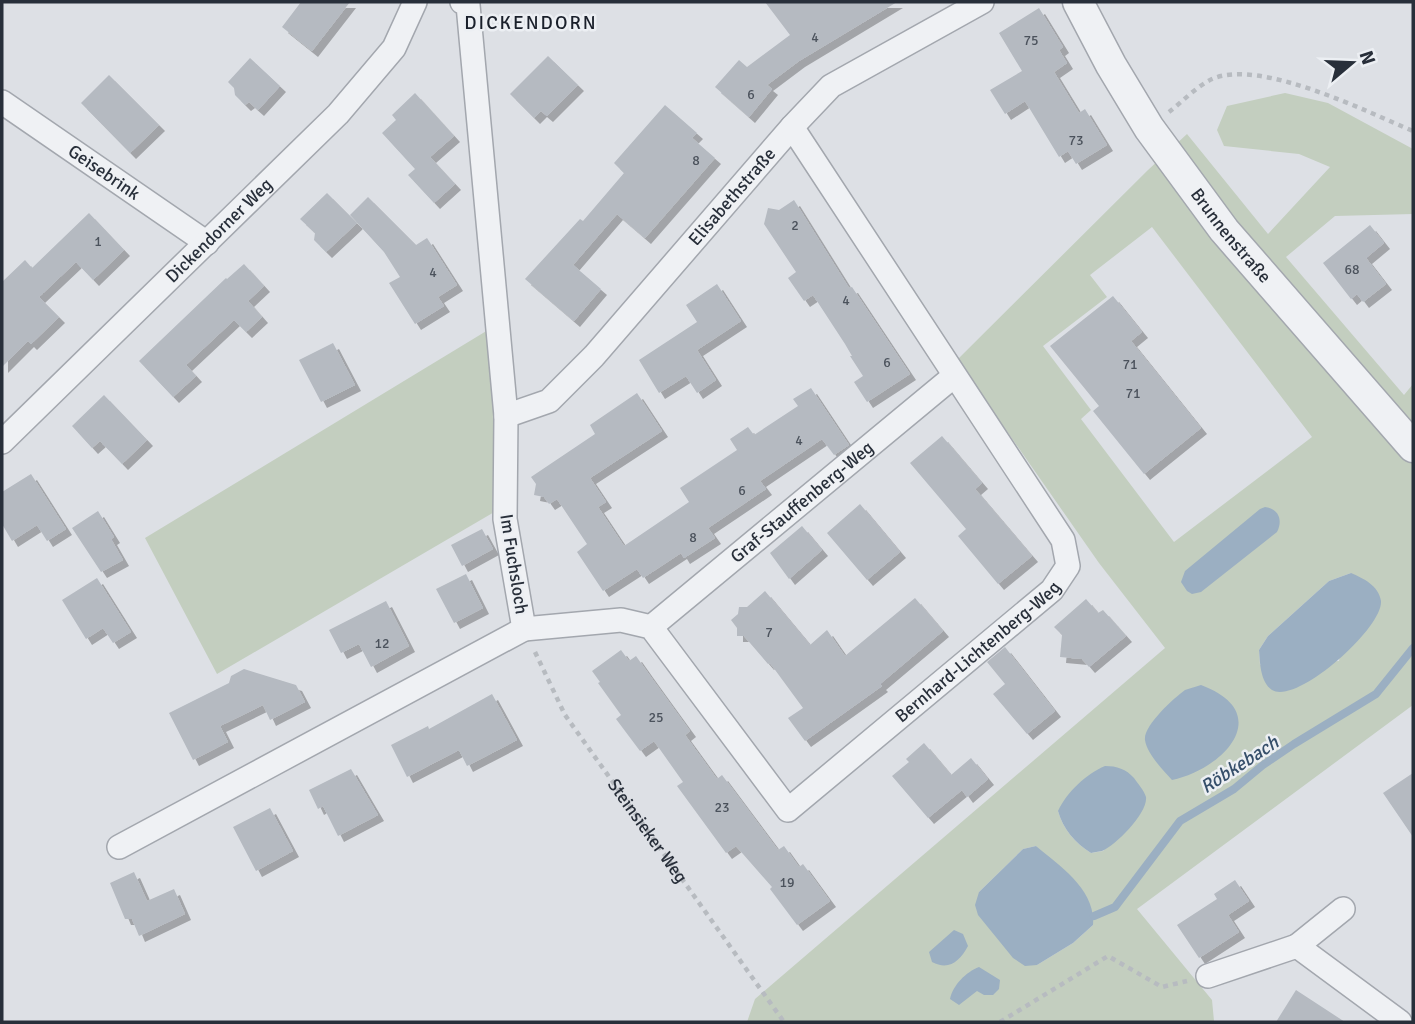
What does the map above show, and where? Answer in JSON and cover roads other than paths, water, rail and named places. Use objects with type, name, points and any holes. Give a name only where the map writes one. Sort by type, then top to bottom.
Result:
[{"type":"street","name":"Dickendorner Weg","points":[[2,442],[338,114],[394,48],[415,2]]},
{"type":"street","name":"Im Fuchsloch","points":[[119,847],[524,629],[505,519],[506,416],[468,5],[463,2]]},
{"type":"street","name":"Elisabethstraße","points":[[506,416],[549,401],[594,356],[792,127],[831,86],[982,2]]},
{"type":"street","name":"Brunnenstraße","points":[[1078,2],[1111,65],[1149,128],[1224,230],[1413,447]]},
{"type":"street","name":"Geisebrink","points":[[2,102],[207,243]]},
{"type":"street","name":"Bernhard-Lichtenberg-Weg","points":[[651,627],[788,810],[1052,590],[1068,566],[1063,540],[792,127]]},
{"type":"street","name":"Graf-Stauffenberg-Weg","points":[[651,627],[954,376]]},
{"type":"street","points":[[524,629],[621,620],[651,627]]},
{"type":"street","points":[[1208,976],[1297,946],[1343,909]]},
{"type":"street","points":[[1297,946],[1400,1022]]},
{"type":"water","points":[[1265,507],[1277,513],[1280,523],[1277,532],[1201,592],[1192,594],[1187,591],[1181,582],[1185,571]]},
{"type":"water","points":[[1351,573],[1370,583],[1380,596],[1378,613],[1368,628],[1354,645],[1318,676],[1284,692],[1272,690],[1263,677],[1259,655],[1259,650],[1268,636],[1329,581]]},
{"type":"water","points":[[1201,685],[1223,697],[1235,710],[1238,724],[1234,739],[1224,752],[1209,764],[1172,780],[1149,751],[1146,734],[1154,720],[1174,699],[1185,690]]},
{"type":"water","points":[[1105,766],[1121,769],[1131,775],[1144,792],[1145,804],[1137,820],[1123,835],[1108,848],[1091,853],[1070,835],[1058,811],[1078,784]]},
{"type":"water","points":[[1036,846],[1083,890],[1089,901],[1093,925],[1073,943],[1037,965],[1025,966],[1013,958],[978,915],[975,905],[979,892],[1023,849]]},
{"type":"water","points":[[954,930],[963,934],[968,946],[965,951],[958,960],[949,965],[932,962],[929,952]]},
{"type":"water","points":[[979,967],[1000,980],[999,989],[993,995],[984,995],[977,991],[959,1005],[950,999],[961,980]]},
{"type":"waterway","name":"Röbkebach","points":[[1094,916],[1115,907],[1180,821],[1234,789],[1294,744],[1376,694],[1413,648]]},
{"type":"district","name":"DICKENDORN","points":[[531,22]]}]
